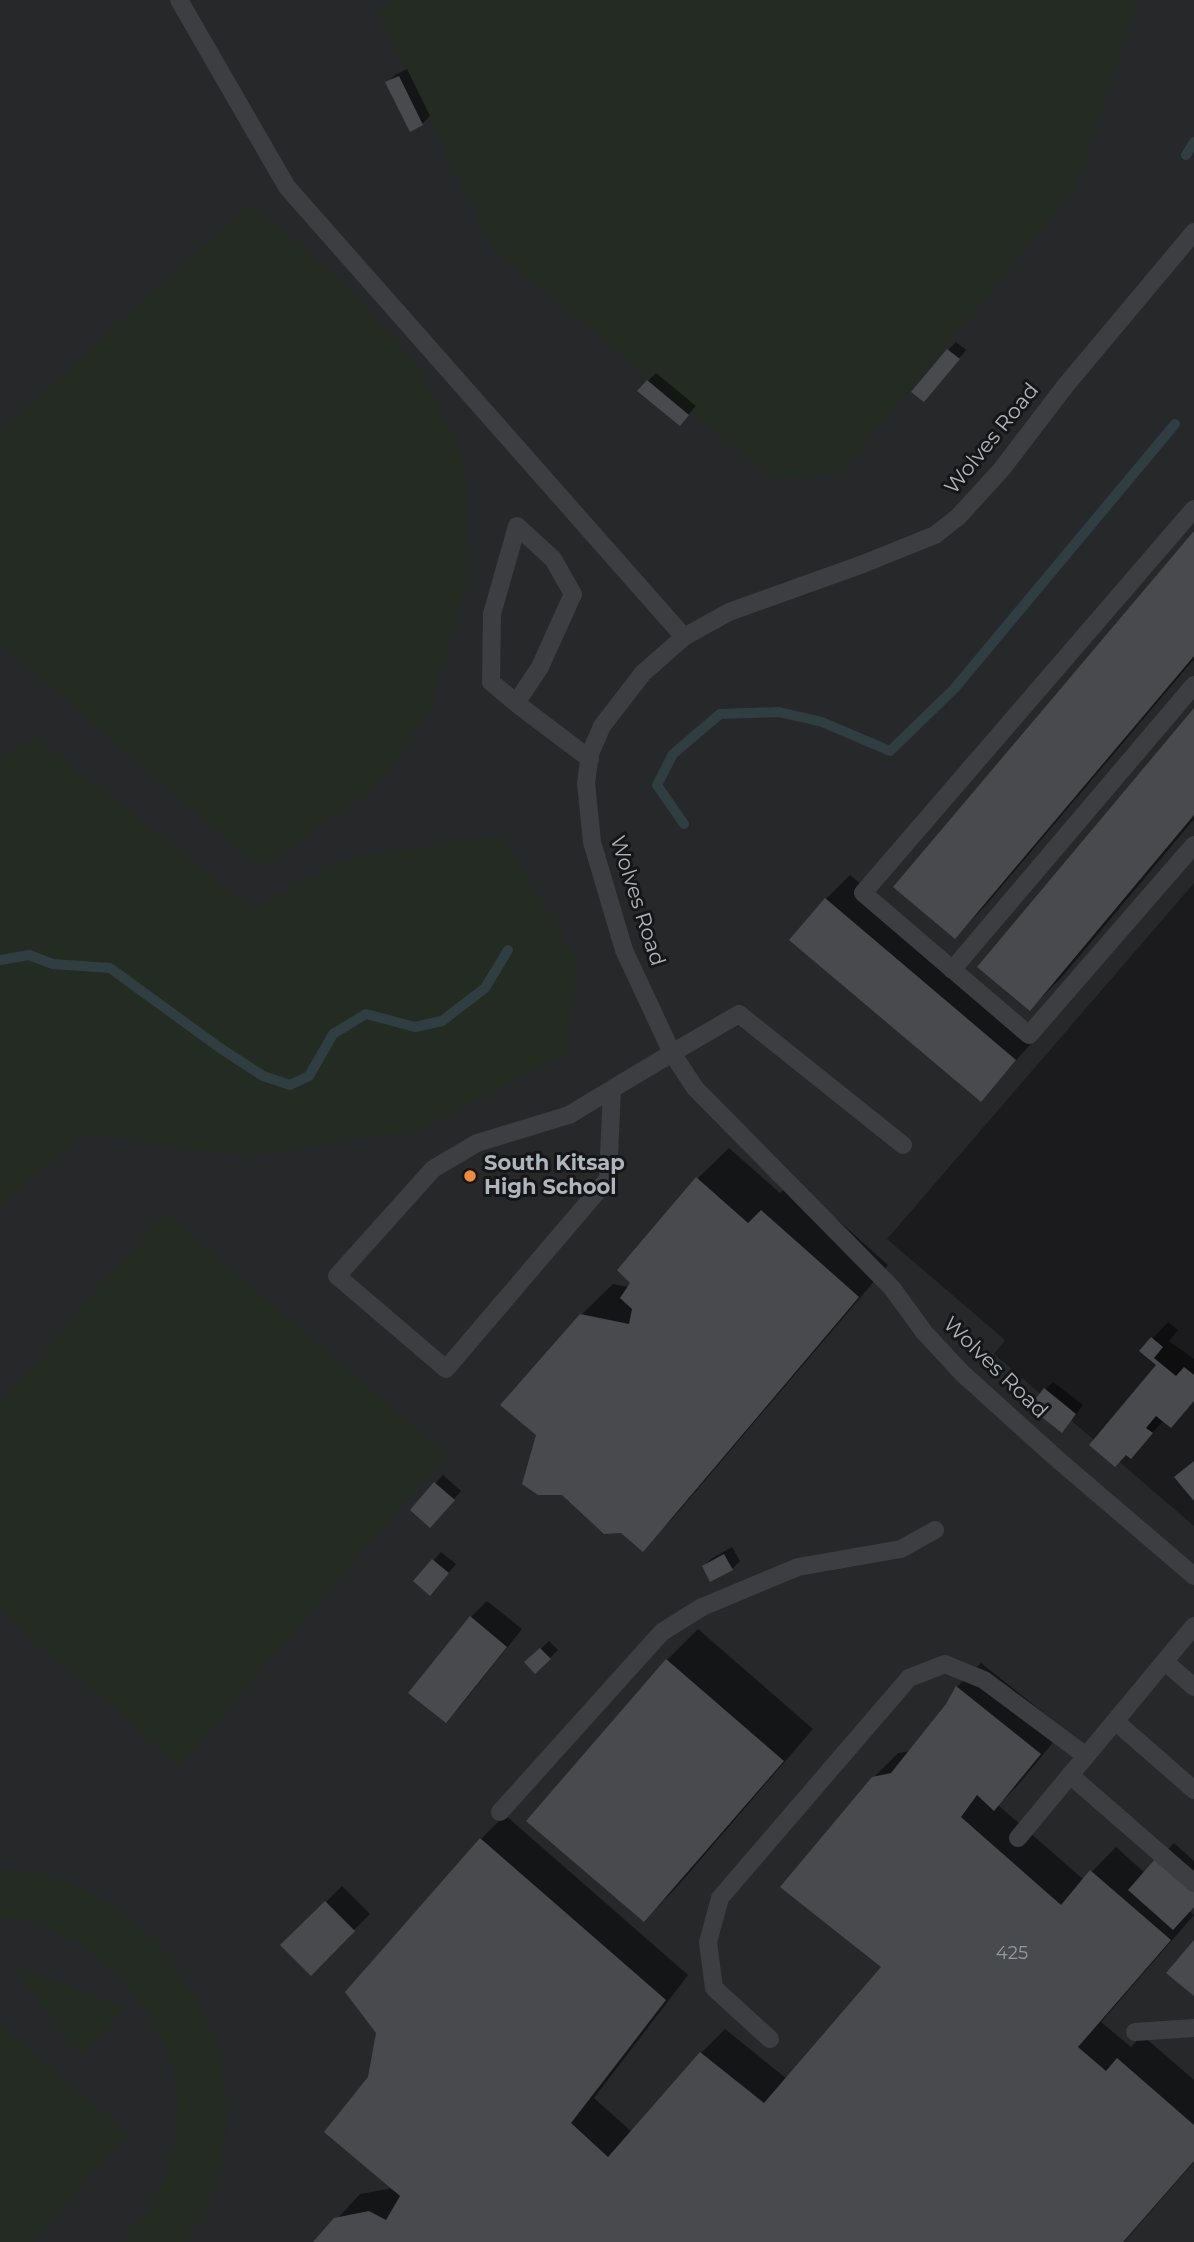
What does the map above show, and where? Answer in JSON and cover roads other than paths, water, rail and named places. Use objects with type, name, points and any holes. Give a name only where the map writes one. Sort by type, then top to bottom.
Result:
[{"type":"lane","points":[[179,0],[287,187],[684,637]]},
{"type":"lane","name":"Wolves Road","points":[[1194,232],[1066,385],[1001,470],[958,517],[935,535],[729,612],[684,637],[643,673],[602,726],[590,759],[586,783],[592,842],[624,950],[672,1054],[695,1087],[892,1288],[924,1332],[962,1373],[1194,1576]]},
{"type":"lane","points":[[1194,509],[863,893],[1029,1035],[1194,845]]},
{"type":"lane","points":[[516,703],[540,667],[573,594],[553,559],[517,526],[492,614],[491,682],[516,703],[590,759]]},
{"type":"lane","points":[[953,970],[1194,685]]},
{"type":"lane","points":[[612,1089],[608,1178],[446,1369],[337,1276],[433,1169],[477,1143],[569,1115],[612,1089],[739,1014],[903,1146]]},
{"type":"lane","points":[[500,1812],[662,1632],[702,1607],[798,1567],[901,1549],[935,1530]]},
{"type":"lane","points":[[1018,1838],[1194,1626]]},
{"type":"lane","points":[[1165,1662],[1194,1687]]},
{"type":"lane","points":[[770,2039],[714,1988],[708,1942],[720,1898],[909,1678],[945,1664],[984,1679],[1086,1756]]},
{"type":"lane","points":[[1115,1721],[1194,1790]]},
{"type":"lane","points":[[1070,1776],[1194,1883]]},
{"type":"lane","points":[[1135,2032],[1194,2028]]},
{"type":"waterway","points":[[1186,155],[1194,142]]},
{"type":"waterway","points":[[684,824],[657,785],[673,754],[720,714],[779,712],[822,722],[890,751],[954,689],[1175,424]]},
{"type":"waterway","points":[[0,960],[29,955],[53,964],[110,968],[263,1076],[290,1085],[309,1076],[333,1034],[366,1014],[415,1027],[442,1021],[485,988],[508,950]]},
{"type":"place","name":"South Kitsap High School","points":[[470,1176]]}]
